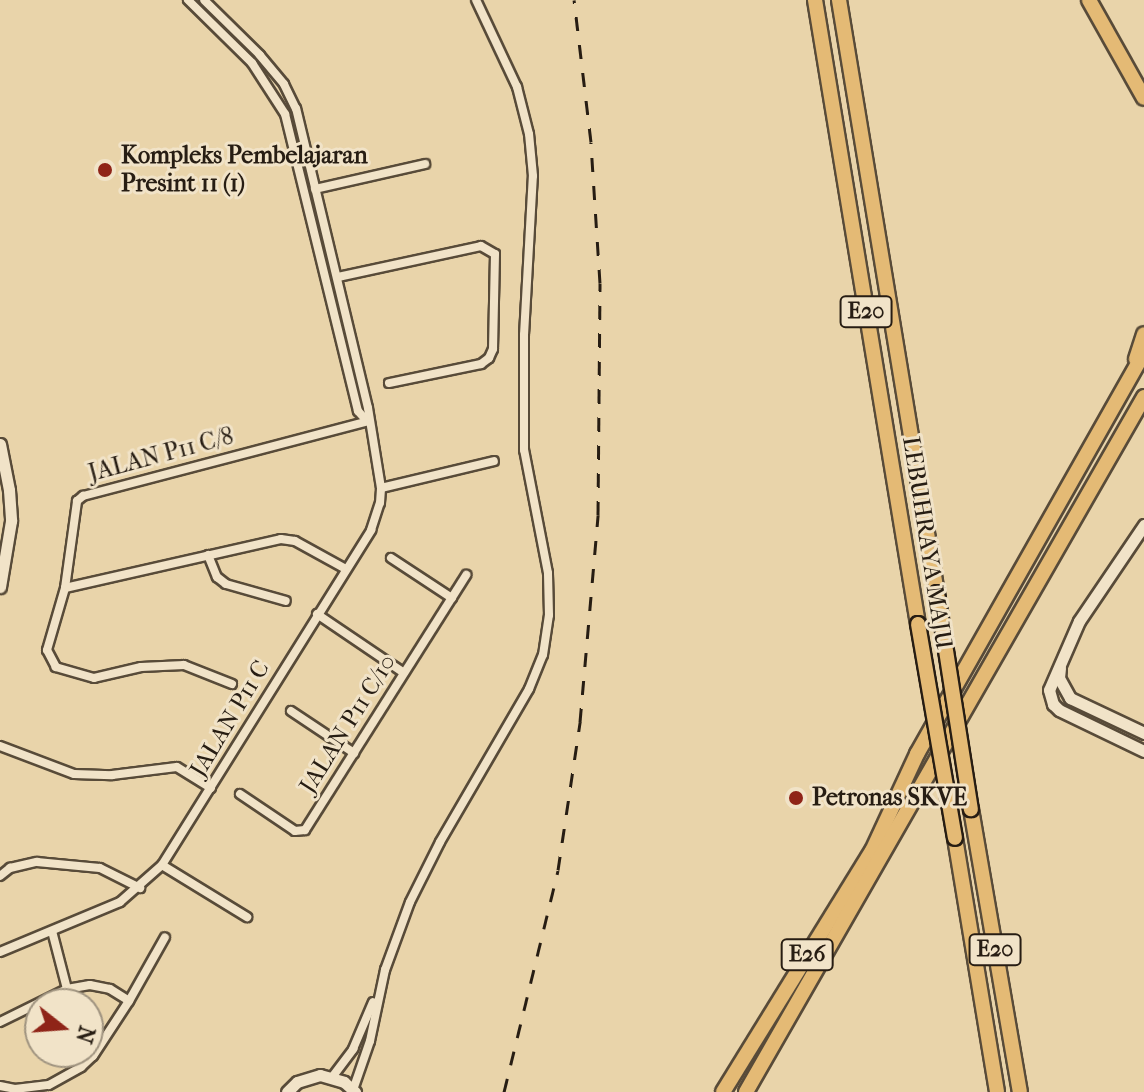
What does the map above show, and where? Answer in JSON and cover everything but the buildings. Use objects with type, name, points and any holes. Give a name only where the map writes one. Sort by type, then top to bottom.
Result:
[{"type":"highway","name":"LEBUHRAYA MAJU","points":[[815,0],[997,1092]]},
{"type":"highway","name":"LEBUHRAYA MAJU","points":[[839,0],[1020,1092]]},
{"type":"highway","points":[[1089,0],[1144,98]]},
{"type":"highway","points":[[1133,371],[1144,334]]},
{"type":"highway","name":"E26","points":[[723,1092],[872,851],[917,754],[1144,352]]},
{"type":"highway","name":"E26","points":[[746,1092],[1144,397]]},
{"type":"street","name":"JALAN P11 C","points":[[188,0],[252,63],[285,114],[358,411],[368,421]]},
{"type":"street","name":"JALAN P11 C","points":[[0,952],[99,913],[140,888],[162,865],[371,530],[381,488],[338,277],[296,109],[284,84],[260,55],[204,0]]},
{"type":"street","points":[[333,1076],[353,1049],[416,890],[529,689],[543,655],[549,615],[548,573],[524,450],[524,335],[533,176],[529,134],[517,87],[476,0]]},
{"type":"street","points":[[315,189],[425,164]]},
{"type":"street","points":[[338,277],[481,246],[495,254],[493,349],[489,358],[481,364],[389,383]]},
{"type":"street","name":"JALAN P11 C/8","points":[[232,684],[184,665],[141,667],[94,678],[56,667],[47,650],[65,588],[74,508],[83,496],[368,421]]},
{"type":"street","points":[[0,444],[11,521],[0,587]]},
{"type":"street","points":[[381,488],[494,461]]},
{"type":"street","points":[[1140,749],[1053,704],[1051,679],[1079,621],[1144,525]]},
{"type":"street","points":[[65,588],[288,539],[346,569]]},
{"type":"street","points":[[208,555],[217,577],[226,584],[286,601]]},
{"type":"street","points":[[391,558],[452,598]]},
{"type":"street","name":"JALAN P11 C/10","points":[[240,794],[295,831],[305,830],[466,575]]},
{"type":"street","points":[[317,614],[404,673]]},
{"type":"street","points":[[1060,663],[1059,678],[1070,698],[1144,733]]},
{"type":"street","points":[[291,711],[354,753]]},
{"type":"street","points":[[1130,727],[1127,736],[1140,749]]},
{"type":"street","points":[[0,746],[74,774],[94,776],[177,767],[211,788]]},
{"type":"street","points":[[0,876],[10,868],[37,862],[100,868],[140,888]]},
{"type":"street","points":[[162,865],[247,917]]},
{"type":"street","points":[[52,931],[67,988]]},
{"type":"street","points":[[0,1086],[31,1088],[67,1077],[93,1056],[165,937]]},
{"type":"street","points":[[287,1092],[308,1077],[333,1076],[354,1091],[370,1041],[380,987]]},
{"type":"street","points":[[78,988],[104,988]]},
{"type":"street","points":[[104,988],[129,1001]]},
{"type":"street","points":[[0,1022],[24,1010]]},
{"type":"railway","points":[[504,1092],[558,870],[580,722],[598,515],[600,283],[591,142],[574,0]]},
{"type":"place","name":"Kompleks Pembelajaran Presint 11 (1)","points":[[105,170]]},
{"type":"place","name":"Petronas SKVE","points":[[796,798]]}]
